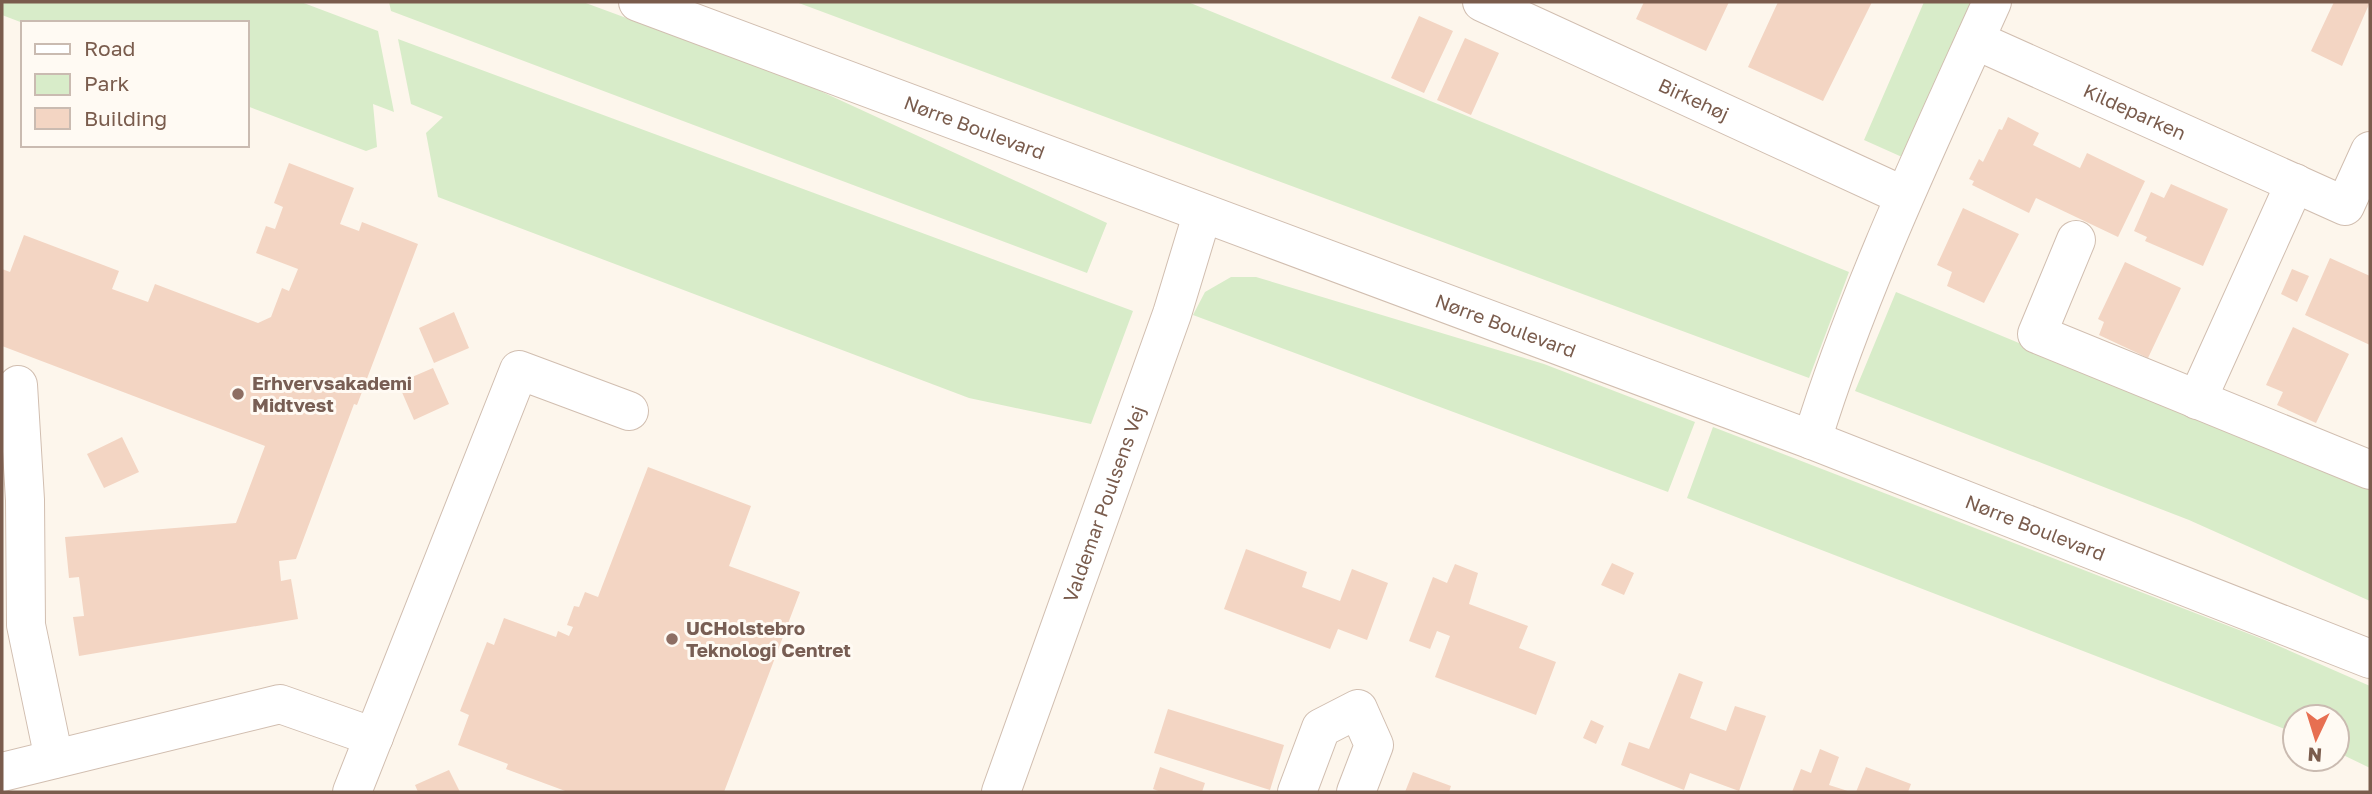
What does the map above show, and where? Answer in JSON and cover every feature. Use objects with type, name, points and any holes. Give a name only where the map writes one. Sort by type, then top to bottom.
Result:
[{"type":"street","name":"Nørre Boulevard","points":[[638,2],[1202,215],[1812,440],[2370,659]]},
{"type":"street","name":"Birkehøj","points":[[1482,2],[1904,197]]},
{"type":"street","points":[[1812,440],[1825,398],[1904,197],[1992,2]]},
{"type":"street","name":"Kildeparken","points":[[1975,40],[2345,206],[2368,164]]},
{"type":"street","points":[[2197,400],[2295,183]]},
{"type":"street","name":"Valdemar Poulsens Vej","points":[[1001,792],[1172,314],[1202,215]]},
{"type":"street","points":[[2076,240],[2037,334],[2369,468]]},
{"type":"street","points":[[352,792],[519,370],[629,411]]},
{"type":"street","points":[[18,385],[25,499],[26,625],[54,759]]},
{"type":"street","points":[[2,772],[279,704],[374,737]]},
{"type":"street","points":[[1297,792],[1321,727],[1358,709],[1374,745],[1356,792]]},
{"type":"green space","points":[[2,2],[301,2],[378,31],[394,112],[373,104],[377,147],[366,151],[248,106],[248,21],[21,22],[2,15]]},
{"type":"green space","points":[[389,2],[583,2],[805,84],[1107,223],[1087,273],[391,11]]},
{"type":"green space","points":[[796,2],[1188,2],[1849,272],[1809,378]]},
{"type":"green space","points":[[1924,2],[1971,2],[1902,157],[1864,140]]},
{"type":"green space","points":[[398,39],[1133,311],[1091,424],[969,398],[438,197],[426,133],[443,117],[411,104]]},
{"type":"green space","points":[[1231,277],[1256,277],[1544,364],[1695,422],[1668,492],[1193,315],[1205,292]]},
{"type":"green space","points":[[1896,292],[2370,489],[2370,601],[2189,520],[1855,391]]},
{"type":"green space","points":[[1713,427],[2265,640],[2370,686],[2370,768],[2351,759],[2351,703],[2281,703],[2281,728],[1687,498]]},
{"type":"building","points":[[1644,2],[1729,2],[1706,51],[1636,19]]},
{"type":"building","points":[[1778,2],[1872,2],[1823,101],[1748,67]]},
{"type":"building","points":[[2334,2],[2370,2],[2342,66],[2311,51]]},
{"type":"building","points":[[1419,16],[1453,31],[1424,93],[1391,78]]},
{"type":"building","points":[[1465,38],[1499,53],[1471,115],[1437,100]]},
{"type":"building","points":[[2008,117],[2039,133],[2033,145],[2080,168],[2087,153],[2145,181],[2118,237],[2036,198],[2029,213],[1972,185],[1974,181],[1969,179],[1979,159],[1983,162]]},
{"type":"building","points":[[289,163],[354,188],[340,224],[359,231],[362,222],[418,244],[296,559],[279,561],[281,581],[291,579],[298,619],[79,656],[73,617],[84,616],[79,577],[69,578],[65,537],[236,523],[265,446],[2,346],[2,269],[10,272],[24,235],[119,271],[112,289],[148,302],[155,284],[258,323],[271,317],[282,288],[289,291],[298,269],[256,253],[266,226],[275,229],[283,207],[274,203]]},
{"type":"building","points":[[2171,184],[2228,209],[2203,266],[2145,241],[2147,237],[2134,231],[2151,192],[2164,198]]},
{"type":"building","points":[[1963,208],[2019,234],[1984,303],[1947,286],[1952,272],[1937,265]]},
{"type":"building","points":[[2330,258],[2370,276],[2370,345],[2305,315]]},
{"type":"building","points":[[2125,262],[2181,288],[2148,358],[2099,335],[2104,322],[2098,319]]},
{"type":"building","points":[[2292,269],[2309,276],[2297,302],[2281,294]]},
{"type":"building","points":[[454,312],[469,348],[434,363],[419,328]]},
{"type":"building","points":[[2293,327],[2349,354],[2316,423],[2277,405],[2283,392],[2266,385]]},
{"type":"building","points":[[433,368],[449,404],[414,420],[398,383]]},
{"type":"building","points":[[122,437],[139,472],[104,488],[87,454]]},
{"type":"building","points":[[648,467],[751,506],[729,566],[800,592],[724,792],[568,792],[506,769],[508,764],[458,745],[469,715],[460,711],[487,642],[494,645],[504,618],[556,637],[558,631],[569,636],[573,627],[567,625],[574,606],[579,607],[585,592],[598,597]]},
{"type":"building","points":[[1246,549],[1307,572],[1302,587],[1340,601],[1352,569],[1388,583],[1367,640],[1338,629],[1330,649],[1224,609]]},
{"type":"building","points":[[1612,563],[1634,573],[1624,595],[1601,585]]},
{"type":"building","points":[[1455,564],[1478,573],[1469,604],[1528,626],[1519,648],[1556,662],[1536,715],[1435,677],[1450,636],[1437,631],[1430,649],[1409,641],[1433,577],[1447,583]]},
{"type":"building","points":[[1679,673],[1703,682],[1690,718],[1726,731],[1735,706],[1766,716],[1739,791],[1690,773],[1684,790],[1621,765],[1629,742],[1649,749]]},
{"type":"building","points":[[1168,709],[1284,745],[1270,790],[1154,753]]},
{"type":"building","points":[[1591,720],[1604,726],[1596,744],[1583,738]]},
{"type":"building","points":[[1820,749],[1839,757],[1829,785],[1851,792],[1792,792],[1801,769],[1811,773]]},
{"type":"building","points":[[1160,767],[1205,783],[1202,792],[1161,792],[1153,789]]},
{"type":"building","points":[[1866,767],[1911,784],[1908,792],[1856,792]]},
{"type":"building","points":[[449,770],[460,792],[418,792],[415,785]]},
{"type":"building","points":[[1413,772],[1451,786],[1449,792],[1405,792]]},
{"type":"place","name":"Erhvervsakademi Midtvest","points":[[238,394]]},
{"type":"place","name":"UCHolstebro Teknologi Centret","points":[[672,639]]}]
